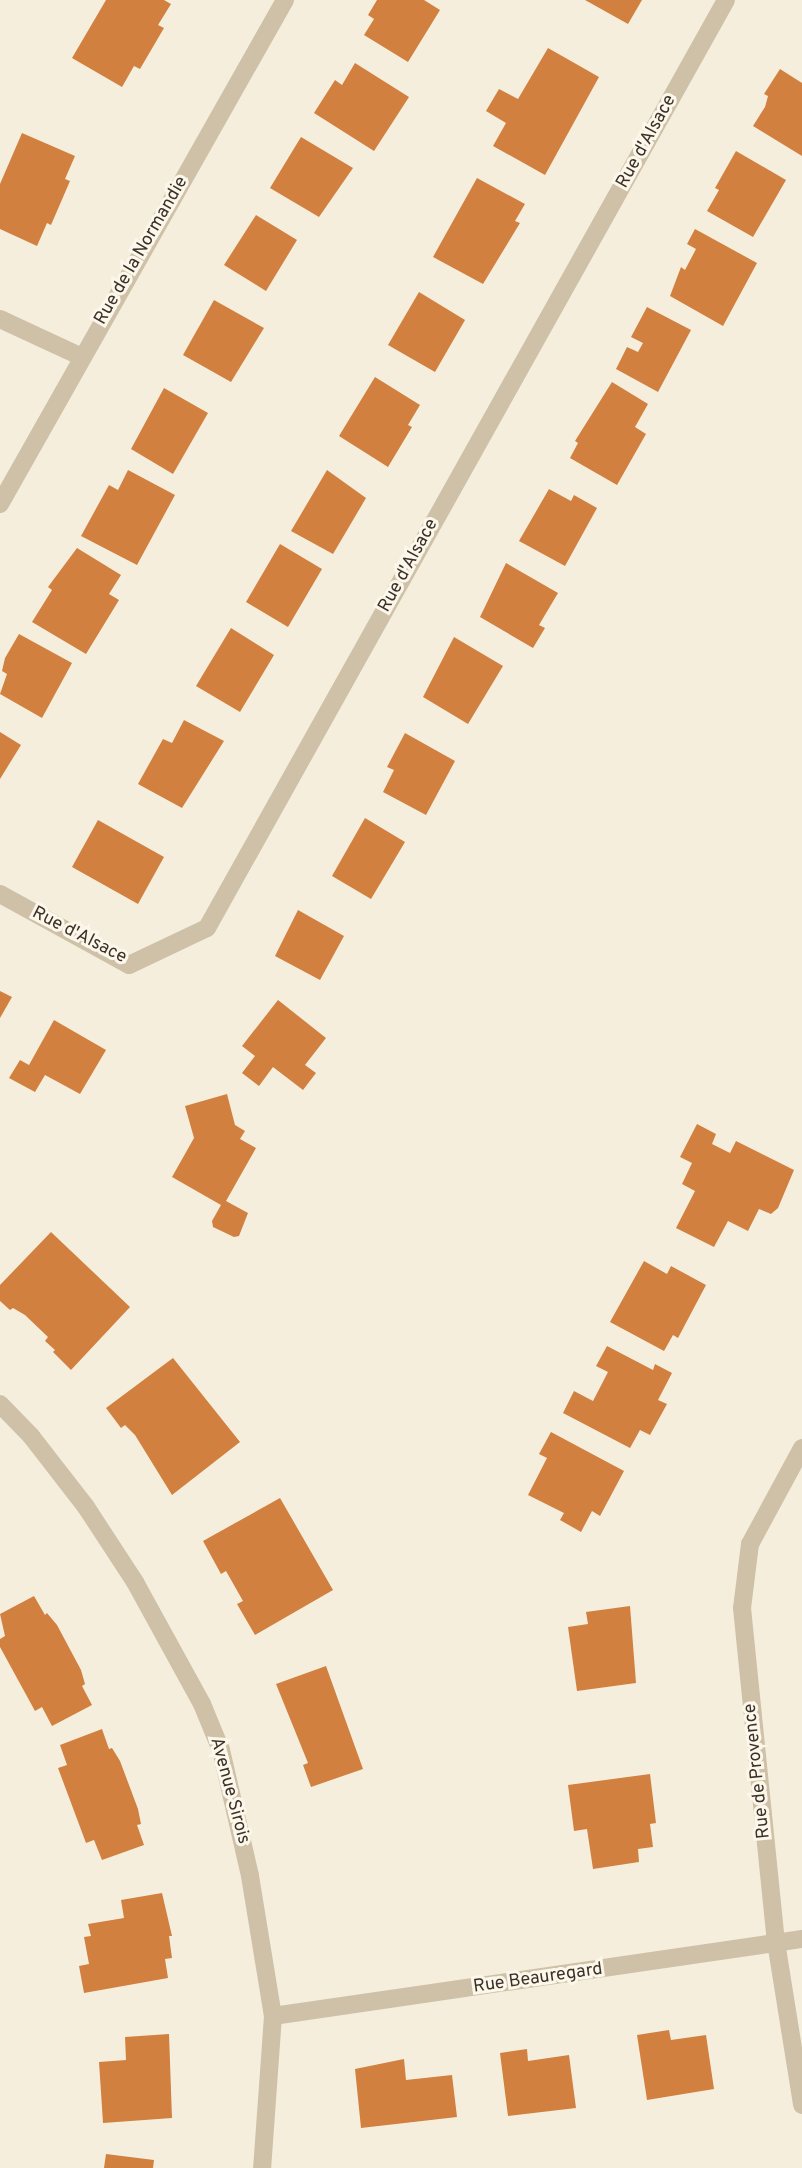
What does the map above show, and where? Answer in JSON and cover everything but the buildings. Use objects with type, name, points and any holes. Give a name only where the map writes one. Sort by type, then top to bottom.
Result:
[{"type":"street","name":"Rue de la Normandie","points":[[0,504],[285,0]]},
{"type":"street","name":"Rue d'Alsace","points":[[0,894],[129,965],[207,928],[726,0]]},
{"type":"street","points":[[0,319],[82,357]]},
{"type":"street","name":"Avenue Sirois","points":[[0,1404],[32,1436],[86,1507],[135,1582],[202,1704],[221,1750],[236,1805],[273,2016],[262,2168]]},
{"type":"street","name":"Rue de Provence","points":[[802,1448],[750,1544],[742,1608],[776,1942],[802,2105]]},
{"type":"street","name":"Rue Beauregard","points":[[273,2016],[567,1976],[802,1939]]}]
